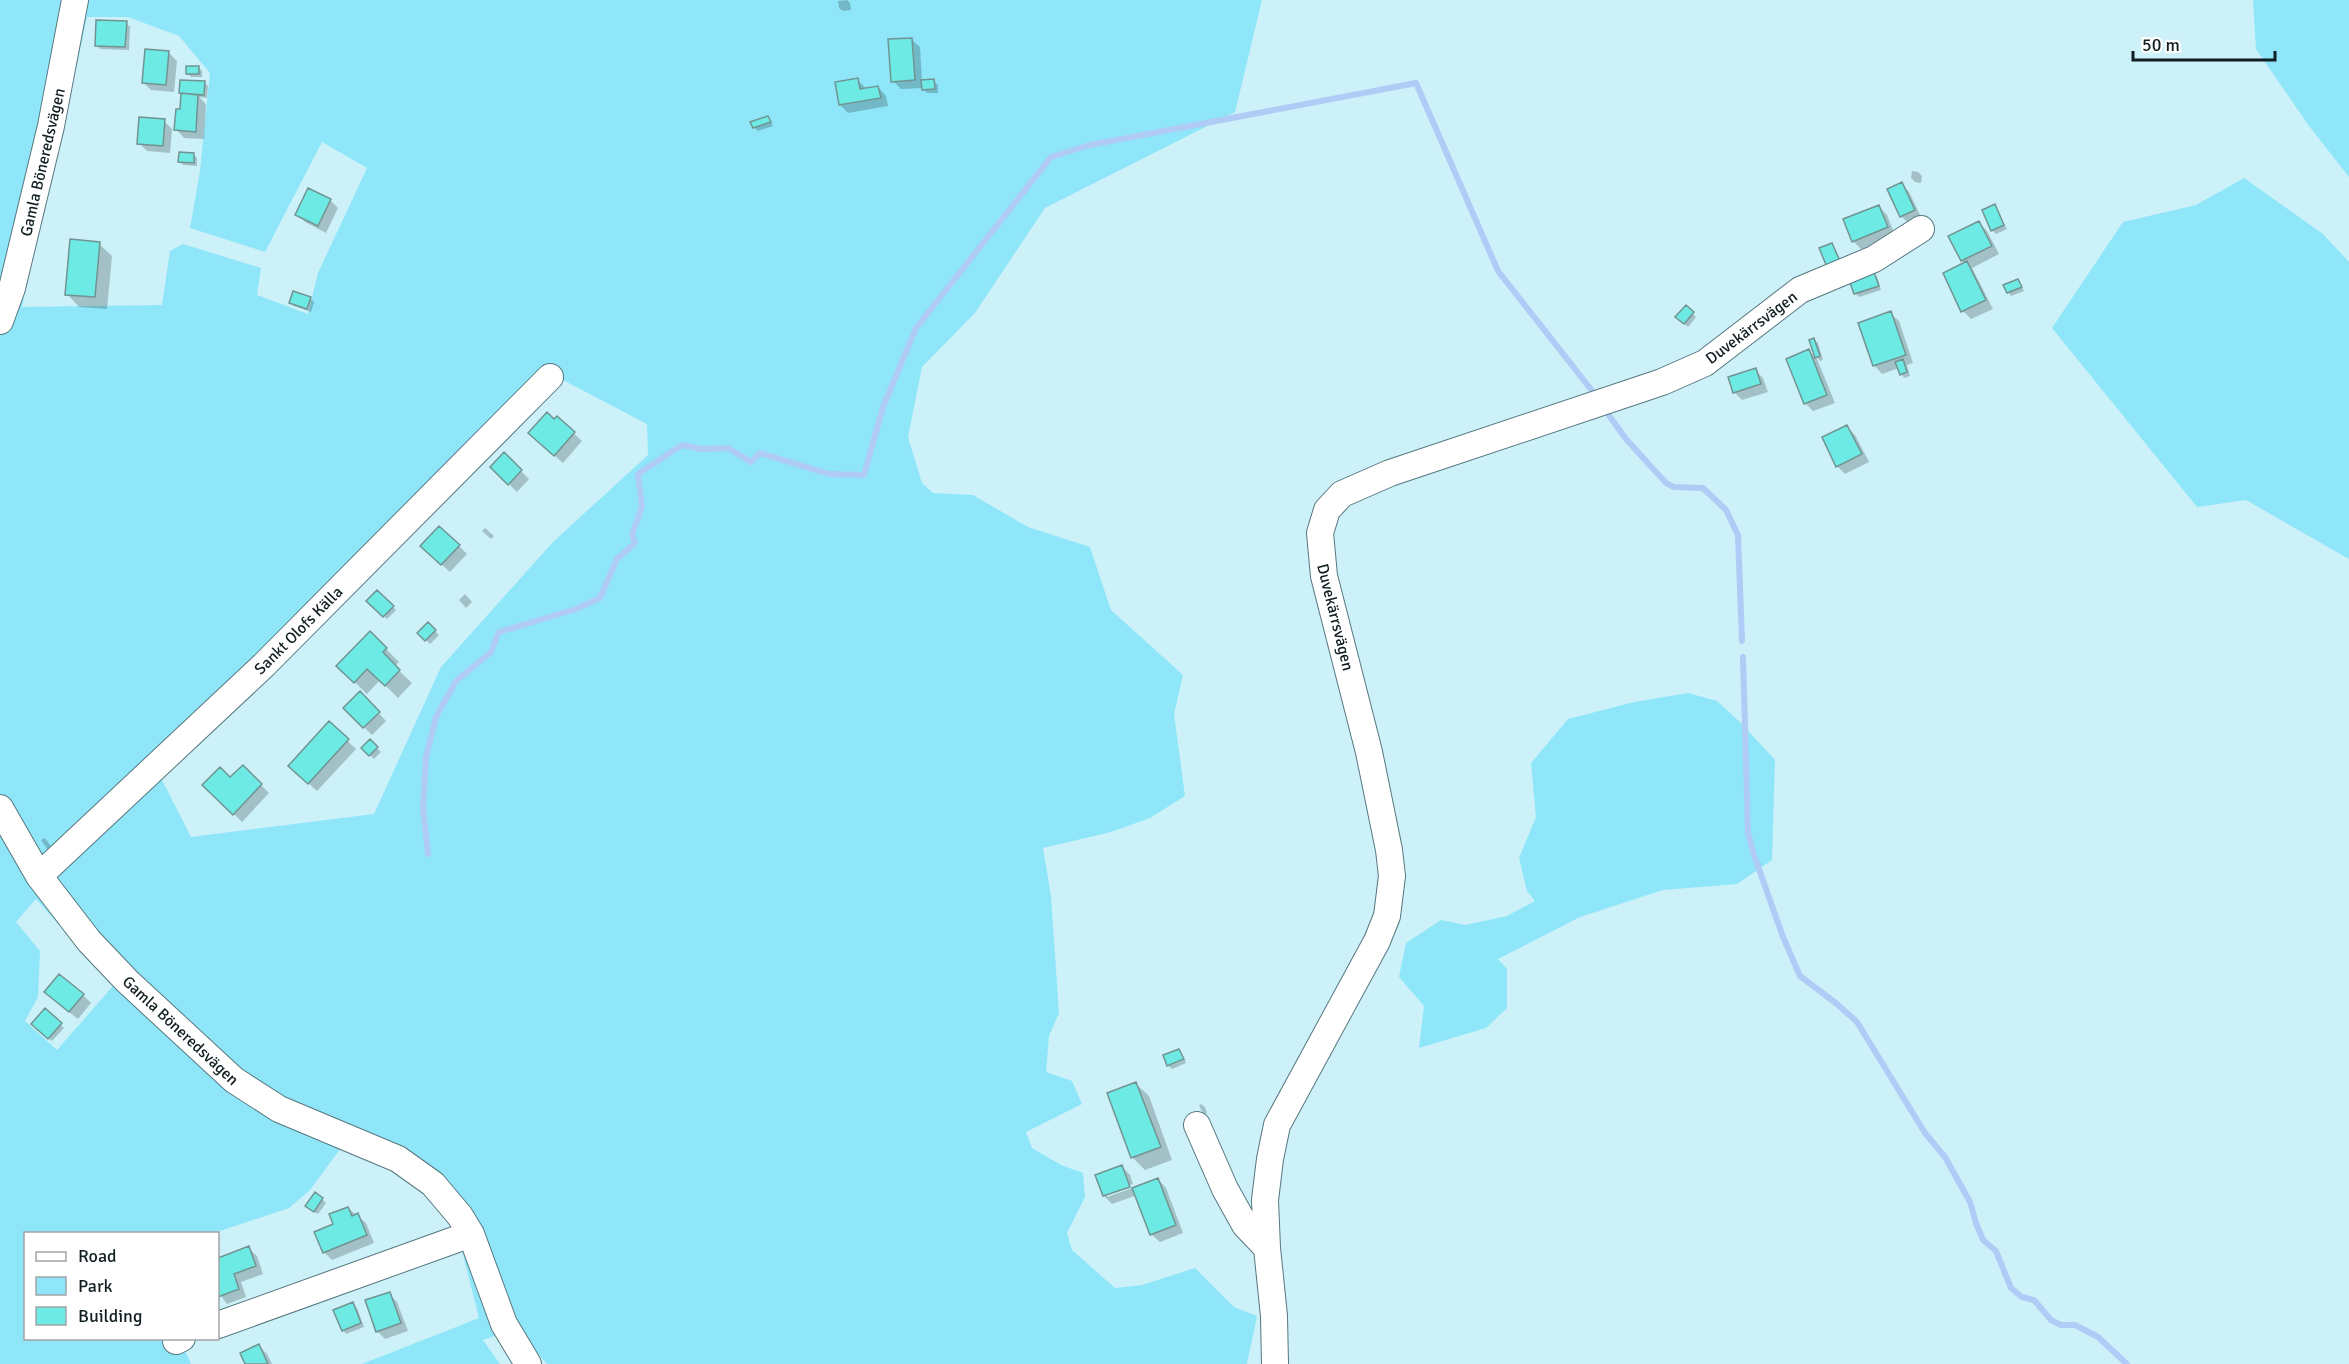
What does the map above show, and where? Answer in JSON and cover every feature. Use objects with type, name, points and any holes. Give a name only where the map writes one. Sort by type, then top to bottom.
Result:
[{"type":"street","name":"Gamla Böneredsvägen","points":[[0,321],[12,288],[51,126],[75,0]]},
{"type":"street","name":"Duvekärrsvägen","points":[[1275,1364],[1274,1316],[1265,1200],[1277,1125],[1377,941],[1387,916],[1391,895],[1392,876],[1389,850],[1369,752],[1320,553],[1320,534],[1327,510],[1342,494],[1390,473],[1652,385],[1705,363],[1800,290],[1874,259],[1921,229]]},
{"type":"street","name":"Sankt Olofs Källa","points":[[39,876],[290,640],[550,377]]},
{"type":"street","name":"Gamla Böneredsvägen","points":[[0,808],[39,876],[78,928],[111,964],[234,1080],[279,1109],[382,1151],[412,1167],[447,1198],[471,1234],[504,1324],[528,1364]]},
{"type":"street","points":[[1197,1125],[1225,1189],[1245,1225],[1267,1248]]},
{"type":"street","points":[[219,1325],[471,1234]]},
{"type":"green space","points":[[0,0],[1262,0],[1235,112],[1045,208],[975,313],[922,367],[908,437],[922,483],[933,493],[973,495],[1028,527],[1090,547],[1111,610],[1183,675],[1174,714],[1185,796],[1150,818],[1111,832],[1043,848],[1051,896],[1059,1013],[1049,1036],[1046,1072],[1072,1081],[1082,1104],[1026,1132],[1032,1148],[1061,1165],[1083,1173],[1085,1197],[1067,1233],[1072,1250],[1115,1288],[1142,1285],[1195,1268],[1234,1307],[1257,1316],[1247,1364],[547,1364],[516,1328],[483,1340],[500,1364],[362,1364],[479,1318],[462,1251],[448,1221],[417,1188],[388,1168],[341,1148],[310,1190],[289,1208],[217,1232],[24,1232],[24,1340],[180,1340],[191,1364],[0,1364]],"holes":[[[87,17],[128,17],[179,36],[210,73],[200,171],[190,228],[265,252],[322,142],[367,168],[318,273],[308,314],[257,295],[261,268],[183,244],[170,251],[162,305],[22,307],[56,143],[75,74]],[[559,378],[647,424],[648,455],[553,542],[441,667],[374,814],[191,837],[161,778]],[[36,899],[113,986],[57,1050],[25,1021],[38,997],[40,951],[16,922]]]},
{"type":"green space","points":[[2253,0],[2349,0],[2349,177],[2309,126],[2256,49]]},
{"type":"green space","points":[[2244,178],[2323,234],[2349,262],[2349,559],[2246,500],[2197,507],[2052,328],[2123,222],[2196,205]]},
{"type":"green space","points":[[1688,693],[1717,701],[1775,760],[1772,860],[1737,884],[1663,890],[1580,917],[1498,959],[1507,969],[1507,1008],[1486,1028],[1419,1048],[1424,1006],[1399,977],[1406,943],[1441,920],[1465,925],[1507,916],[1535,901],[1527,891],[1519,858],[1536,817],[1531,763],[1568,719],[1634,702]]},
{"type":"building","points":[[96,20],[127,21],[125,47],[95,46]]},
{"type":"building","points":[[912,38],[915,80],[891,82],[888,39]]},
{"type":"building","points":[[145,49],[169,51],[166,85],[142,83]]},
{"type":"building","points":[[186,66],[199,66],[199,74],[186,74]]},
{"type":"building","points":[[858,78],[860,89],[878,86],[881,98],[839,105],[835,82]]},
{"type":"building","points":[[934,79],[935,89],[922,90],[921,80]]},
{"type":"building","points":[[180,80],[205,81],[204,95],[179,93]]},
{"type":"building","points":[[181,93],[198,95],[196,132],[174,130],[176,109],[180,109]]},
{"type":"building","points":[[768,116],[771,122],[753,128],[750,122]]},
{"type":"building","points":[[139,117],[165,119],[163,146],[137,144]]},
{"type":"building","points":[[179,152],[194,153],[194,163],[178,162]]},
{"type":"building","points":[[1902,182],[1915,210],[1900,217],[1887,189]]},
{"type":"building","points":[[308,188],[331,199],[318,226],[295,215]]},
{"type":"building","points":[[1995,204],[2004,225],[1991,231],[1982,210]]},
{"type":"building","points":[[1879,205],[1888,227],[1852,242],[1843,219]]},
{"type":"building","points":[[1979,221],[1992,246],[1961,261],[1948,236]]},
{"type":"building","points":[[70,239],[100,242],[95,297],[65,295]]},
{"type":"building","points":[[1832,243],[1840,261],[1827,267],[1819,248]]},
{"type":"building","points":[[1967,261],[1986,300],[1961,312],[1943,273]]},
{"type":"building","points":[[1874,272],[1879,286],[1854,294],[1849,280]]},
{"type":"building","points":[[2018,279],[2022,287],[2007,293],[2003,285]]},
{"type":"building","points":[[293,291],[311,297],[307,309],[289,303]]},
{"type":"building","points":[[1686,305],[1694,312],[1684,324],[1675,317]]},
{"type":"building","points":[[1891,311],[1906,355],[1873,366],[1858,323]]},
{"type":"building","points":[[1814,338],[1820,356],[1815,358],[1809,340]]},
{"type":"building","points":[[1809,349],[1827,395],[1804,404],[1786,359]]},
{"type":"building","points":[[1903,359],[1907,372],[1900,375],[1895,362]]},
{"type":"building","points":[[1756,368],[1761,384],[1733,393],[1728,377]]},
{"type":"building","points":[[547,412],[554,419],[557,416],[575,432],[554,456],[528,433]]},
{"type":"building","points":[[1847,425],[1862,454],[1836,467],[1822,437]]},
{"type":"building","points":[[504,452],[522,470],[508,485],[490,467]]},
{"type":"building","points":[[439,526],[460,545],[441,565],[420,546]]},
{"type":"building","points":[[377,590],[394,606],[383,617],[366,601]]},
{"type":"building","points":[[428,622],[436,630],[425,641],[417,633]]},
{"type":"building","points":[[370,631],[387,648],[383,652],[400,670],[385,686],[367,669],[354,683],[336,666]]},
{"type":"building","points":[[360,691],[380,712],[363,728],[343,708]]},
{"type":"building","points":[[329,721],[349,739],[308,784],[288,766]]},
{"type":"building","points":[[370,739],[378,747],[369,756],[361,748]]},
{"type":"building","points":[[243,765],[262,784],[233,815],[202,785],[220,767],[230,777]]},
{"type":"building","points":[[59,974],[84,994],[69,1012],[44,992]]},
{"type":"building","points":[[45,1008],[62,1023],[48,1039],[31,1024]]},
{"type":"building","points":[[1179,1049],[1184,1059],[1167,1066],[1163,1055]]},
{"type":"building","points":[[1136,1082],[1161,1147],[1131,1158],[1107,1093]]},
{"type":"building","points":[[1122,1165],[1130,1187],[1103,1196],[1095,1175]]},
{"type":"building","points":[[1158,1178],[1176,1225],[1150,1235],[1132,1188]]},
{"type":"building","points":[[315,1192],[323,1198],[314,1212],[305,1206]]},
{"type":"building","points":[[348,1207],[352,1216],[358,1213],[367,1235],[323,1253],[314,1232],[333,1224],[329,1214]]},
{"type":"building","points":[[249,1246],[256,1266],[234,1274],[239,1289],[219,1297],[219,1258]]},
{"type":"building","points":[[390,1292],[401,1323],[376,1332],[365,1300]]},
{"type":"building","points":[[353,1302],[361,1323],[342,1331],[333,1310]]},
{"type":"building","points":[[259,1344],[268,1364],[245,1364],[240,1353]]},
{"type":"waterway","points":[[428,854],[423,808],[426,757],[436,717],[456,681],[491,652],[499,632],[576,609],[600,598],[617,559],[635,543],[632,534],[642,507],[638,474],[682,445],[701,449],[728,448],[751,462],[760,453],[829,474],[864,475],[883,407],[916,328],[1051,157],[1090,145],[1416,83],[1498,271],[1593,392]]},
{"type":"waterway","points":[[1608,414],[1626,439],[1666,483],[1674,487],[1703,488],[1726,510],[1738,535],[1742,641]]},
{"type":"waterway","points":[[1743,657],[1748,833],[1783,937],[1800,976],[1857,1022],[1925,1133],[1945,1157],[1970,1202],[1983,1240],[1996,1251],[2011,1288],[2022,1297],[2034,1300],[2051,1320],[2061,1325],[2075,1325],[2098,1337],[2127,1364]]}]
